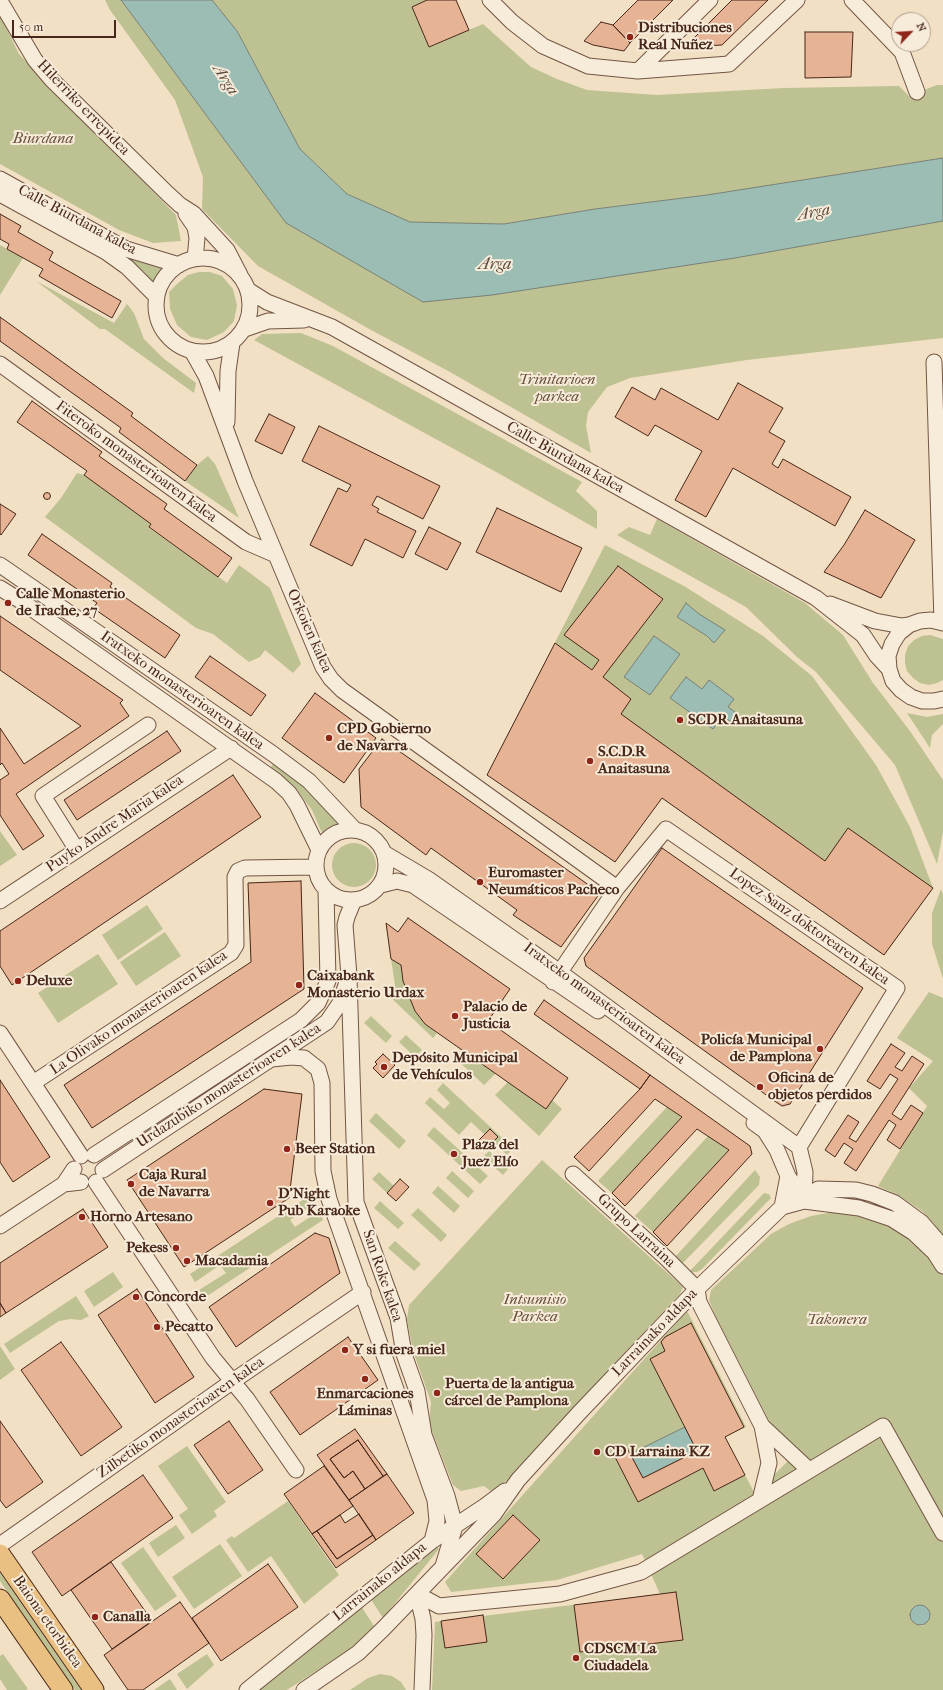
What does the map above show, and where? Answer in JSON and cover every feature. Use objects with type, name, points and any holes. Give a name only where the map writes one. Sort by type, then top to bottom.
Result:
[{"type":"main road","name":"Baiona etorbidea","points":[[0,1554],[94,1690]]},
{"type":"main road","name":"Baiona etorbidea","points":[[0,1599],[63,1690]]},
{"type":"street","points":[[490,0],[512,22],[542,46],[588,66],[638,71],[729,64],[798,0]]},
{"type":"street","points":[[638,71],[710,0]]},
{"type":"street","points":[[852,0],[902,52],[917,92]]},
{"type":"street","name":"Hilerriko errepidea","points":[[0,1],[35,60],[52,80],[180,205],[195,227],[197,238],[195,258]]},
{"type":"street","name":"Calle Biurdana kalea","points":[[0,179],[126,249],[178,265]]},
{"type":"street","name":"Calle Biurdana kalea","points":[[0,194],[106,252],[127,267],[157,297]]},
{"type":"street","name":"Hilerriko errepidea","points":[[180,205],[194,214],[227,250],[240,275]]},
{"type":"street","points":[[195,258],[212,259],[225,263],[240,275],[248,290],[250,314],[245,329],[232,343],[212,352],[192,351],[170,339],[159,322],[157,297],[163,280],[178,265],[195,258]]},
{"type":"street","name":"Calle Biurdana kalea","points":[[248,290],[267,302],[332,327],[816,598],[875,621],[902,626],[909,625]]},
{"type":"street","name":"Calle Biurdana kalea","points":[[245,329],[268,321],[313,320]]},
{"type":"street","name":"Orkoien kalea","points":[[226,432],[228,371],[232,343]]},
{"type":"street","name":"Orkoien kalea","points":[[192,351],[206,376],[242,475],[323,667],[331,679],[342,690],[617,888]]},
{"type":"street","points":[[934,362],[943,622],[931,620],[920,621],[909,625],[899,633],[892,644],[888,656],[889,669],[893,681],[900,690],[911,697],[922,701],[943,699]]},
{"type":"street","name":"Fiteroko monasterioaren kalea","points":[[0,364],[246,542],[276,555]]},
{"type":"street","name":"Iratxeko monasterioaren kalea","points":[[0,565],[310,781],[355,830]]},
{"type":"street","name":"Iratxeko monasterioaren kalea","points":[[0,588],[24,603],[276,780],[289,793],[301,810],[319,850]]},
{"type":"street","name":"Calle Biurdana kalea","points":[[816,598],[863,635],[877,656],[889,669]]},
{"type":"street","points":[[77,850],[42,796],[148,725]]},
{"type":"street","name":"Puyko Andre Maria kalea","points":[[0,901],[231,748]]},
{"type":"street","name":"Lopez-Sanz doktorearen kalea","points":[[617,888],[666,829],[897,988],[799,1146]]},
{"type":"street","points":[[344,830],[355,830],[364,832],[373,837],[380,844],[387,864],[381,885],[374,892],[364,898],[344,900],[334,896],[326,890],[320,882],[316,867],[319,850],[325,841],[334,834],[344,830]]},
{"type":"street","name":"Iratxeko monasterioaren kalea","points":[[384,852],[428,879],[616,1023],[765,1131],[777,1150],[788,1176],[804,1201]]},
{"type":"street","name":"La Olivako monasterioaren kalea","points":[[33,1083],[231,953],[236,945],[235,877],[238,871],[245,868],[316,867]]},
{"type":"street","name":"Iratxeko monasterioaren kalea","points":[[381,885],[397,881],[413,885],[556,977],[799,1146]]},
{"type":"street","points":[[556,977],[617,888]]},
{"type":"street","name":"Urdazubiko monasterioaren kalea","points":[[0,1226],[64,1184],[83,1160],[301,1020],[318,1003],[328,981],[326,890]]},
{"type":"street","name":"Urdazubiko monasterioaren kalea","points":[[64,1184],[93,1178],[327,1022],[340,1002],[349,976],[345,925],[354,900]]},
{"type":"street","name":"San Roke kalea","points":[[349,976],[356,1202],[398,1318],[404,1354],[417,1391],[424,1436],[446,1496],[455,1526]]},
{"type":"street","name":"La Olivako monasterioaren kalea","points":[[0,1033],[83,1160]]},
{"type":"street","name":"San Roke kalea","points":[[272,1059],[291,1057],[304,1058],[318,1069],[322,1083],[323,1171],[329,1199],[435,1500],[437,1521],[432,1541]]},
{"type":"street","points":[[799,1146],[805,1172],[804,1201]]},
{"type":"street","points":[[93,1178],[101,1161],[83,1160],[76,1176],[93,1178],[213,1358],[233,1381],[296,1470]]},
{"type":"street","points":[[805,1172],[818,1189],[856,1190],[872,1194],[894,1203],[922,1222],[943,1247]]},
{"type":"street","name":"Grupo Larraina","points":[[573,1174],[666,1258],[697,1289]]},
{"type":"street","points":[[782,1207],[788,1176]]},
{"type":"street","name":"Larrainako aldapa","points":[[804,1201],[818,1189]]},
{"type":"street","name":"Larrainako aldapa","points":[[304,1690],[358,1653],[418,1594],[494,1514],[518,1480],[579,1413],[697,1289],[782,1207],[804,1201],[859,1208],[892,1219],[914,1233],[934,1252],[943,1266]]},
{"type":"street","points":[[697,1289],[700,1302],[762,1426],[769,1463],[760,1500]]},
{"type":"street","name":"Zilbetiko monasterioaren kalea","points":[[0,1545],[233,1381],[363,1292]]},
{"type":"street","points":[[762,1426],[809,1470]]},
{"type":"street","points":[[418,1594],[439,1606],[560,1594],[641,1572],[883,1426],[943,1532]]},
{"type":"street","name":"Larrainako aldapa","points":[[247,1690],[432,1541],[485,1506],[518,1480]]},
{"type":"street","points":[[442,1568],[455,1526]]},
{"type":"street","points":[[418,1594],[424,1635],[422,1690]]},
{"type":"green space","name":"Trinitarioen parkea","points":[[105,0],[121,0],[286,223],[735,258],[943,221],[943,338],[747,360],[630,378],[607,387],[588,412],[586,426],[591,453],[450,372],[371,330],[258,266],[202,209],[203,177],[175,100],[110,10]]},
{"type":"green space","points":[[212,0],[427,0],[412,7],[429,47],[483,24],[531,67],[557,79],[587,90],[657,95],[784,88],[899,86],[909,96],[937,85],[943,85],[943,158],[707,195],[595,209],[504,224],[410,222],[347,194],[300,149],[237,31]]},
{"type":"green space","name":"Biurdana","points":[[0,15],[19,54],[176,215],[181,241],[153,243],[119,230],[0,164]]},
{"type":"green space","points":[[0,245],[23,258],[0,295]]},
{"type":"green space","points":[[124,252],[150,264],[163,267],[154,283],[144,272],[123,257]]},
{"type":"green space","points":[[199,272],[210,272],[222,276],[233,289],[237,305],[234,321],[224,332],[207,340],[191,337],[177,325],[170,309],[169,292],[188,275]]},
{"type":"green space","points":[[36,281],[114,323],[127,304],[134,313],[144,339],[163,358],[196,383],[194,393],[105,329],[100,329]]},
{"type":"green space","points":[[301,333],[333,346],[582,482],[576,491],[597,511],[597,529],[498,473],[254,340],[262,334]]},
{"type":"green space","points":[[208,456],[215,464],[239,518],[185,481],[197,465]]},
{"type":"green space","points":[[77,473],[84,475],[151,524],[149,528],[227,583],[239,565],[270,588],[301,664],[293,673],[265,650],[260,657],[249,662],[213,634],[196,628],[45,517],[61,498]]},
{"type":"green space","points":[[657,519],[805,603],[843,635],[873,683],[910,731],[943,780],[943,832],[937,864],[895,765],[816,672],[797,657],[746,607],[617,535],[629,527],[650,535]]},
{"type":"green space","name":"SCDR Anaitasuna","points":[[605,545],[684,586],[763,636],[812,676],[876,765],[910,827],[933,888],[884,955],[662,798],[615,862],[487,775]]},
{"type":"green space","points":[[930,635],[943,639],[943,680],[929,685],[920,683],[907,671],[905,655],[908,646],[914,640],[922,636]]},
{"type":"green space","points":[[907,713],[927,717],[943,714],[943,724],[932,735],[930,748]]},
{"type":"green space","points":[[274,762],[304,782],[340,823],[322,833],[312,810],[294,786],[271,767]]},
{"type":"green space","points":[[0,831],[17,855],[0,866]]},
{"type":"green space","points":[[350,843],[358,843],[363,844],[370,849],[375,856],[375,874],[370,881],[363,886],[350,887],[342,884],[335,877],[332,869],[332,861],[335,853],[342,846]]},
{"type":"green space","points":[[941,889],[943,894],[943,979],[932,944],[932,913]]},
{"type":"green space","points":[[147,905],[163,929],[118,960],[102,935]]},
{"type":"green space","points":[[165,932],[181,956],[136,986],[120,962]]},
{"type":"green space","points":[[98,954],[118,984],[58,1023],[38,993]]},
{"type":"green space","points":[[391,959],[401,965],[403,981],[415,1011],[425,1024],[437,1033],[433,1038],[387,994],[395,985]]},
{"type":"green space","points":[[929,992],[943,998],[943,1238],[934,1224],[922,1211],[898,1195],[878,1186],[927,1106],[909,1088],[933,1061],[897,1038]]},
{"type":"green space","points":[[371,1016],[392,1036],[386,1043],[364,1023]]},
{"type":"green space","points":[[406,1035],[422,1050],[415,1057],[399,1042]]},
{"type":"green space","points":[[462,1050],[496,1073],[484,1085],[454,1057]]},
{"type":"green space","points":[[508,1082],[546,1108],[552,1100],[562,1109],[539,1136],[495,1095]]},
{"type":"green space","points":[[443,1083],[513,1148],[507,1155],[493,1142],[490,1129],[485,1135],[471,1122],[459,1135],[425,1103],[430,1097],[444,1109],[450,1103],[437,1090]]},
{"type":"green space","points":[[667,1107],[682,1117],[612,1193],[598,1181]]},
{"type":"green space","points":[[376,1113],[406,1141],[399,1149],[369,1121]]},
{"type":"green space","points":[[434,1127],[488,1176],[480,1184],[427,1135]]},
{"type":"green space","points":[[708,1136],[729,1150],[653,1232],[635,1216]]},
{"type":"green space","points":[[489,1151],[508,1169],[503,1175],[483,1157]]},
{"type":"green space","name":"Intsumisio Parkea","points":[[542,1160],[683,1287],[680,1294],[540,1443],[514,1475],[492,1492],[484,1486],[461,1491],[453,1485],[429,1424],[431,1402],[413,1351],[407,1319],[409,1305]]},
{"type":"green space","points":[[755,1170],[760,1177],[759,1185],[680,1266],[675,1257]]},
{"type":"green space","points":[[452,1171],[474,1191],[468,1198],[446,1178]]},
{"type":"green space","points":[[379,1172],[394,1186],[387,1193],[372,1179]]},
{"type":"green space","points":[[438,1186],[460,1206],[454,1213],[432,1193]]},
{"type":"green space","points":[[764,1193],[769,1194],[771,1198],[702,1269],[697,1272],[689,1272]]},
{"type":"green space","points":[[312,1194],[316,1203],[290,1220],[295,1227],[319,1211],[323,1220],[204,1298],[199,1290],[226,1273],[220,1265],[195,1282],[190,1274]]},
{"type":"green space","points":[[380,1201],[404,1223],[398,1229],[374,1208]]},
{"type":"green space","points":[[418,1208],[447,1235],[441,1242],[411,1215]]},
{"type":"green space","name":"Takonera","points":[[839,1211],[863,1213],[911,1234],[943,1271],[943,1690],[432,1690],[435,1622],[660,1594],[642,1554],[557,1580],[451,1592],[445,1582],[687,1311],[746,1427],[725,1437],[755,1494],[789,1460],[715,1315],[709,1300],[711,1290],[771,1234],[789,1224],[811,1216]],"holes":[[[917,1605],[927,1607],[923,1626],[915,1624],[912,1608]]]},
{"type":"green space","points":[[395,1241],[421,1264],[414,1271],[388,1248]]},
{"type":"green space","points":[[113,1272],[123,1287],[94,1307],[84,1291]]},
{"type":"green space","points":[[76,1296],[89,1316],[81,1320],[70,1319],[59,1321],[10,1353],[4,1344]]},
{"type":"green space","points":[[0,1346],[15,1369],[0,1380]]},
{"type":"green space","points":[[187,1446],[226,1502],[214,1511],[217,1516],[192,1534],[179,1515],[188,1509],[158,1466]]},
{"type":"green space","points":[[288,1501],[339,1575],[304,1604],[271,1556],[248,1572],[226,1540],[232,1536],[234,1538]]},
{"type":"green space","points":[[176,1525],[185,1538],[158,1557],[149,1543]]},
{"type":"green space","points":[[220,1544],[242,1576],[194,1609],[172,1577]]},
{"type":"green space","points":[[436,1546],[439,1549],[383,1618],[370,1598]]},
{"type":"green space","points":[[143,1547],[177,1596],[155,1611],[121,1563]]},
{"type":"green space","points":[[0,1573],[81,1690],[75,1690],[0,1581]]},
{"type":"green space","points":[[361,1606],[374,1626],[350,1649],[287,1690],[259,1690]]},
{"type":"green space","points":[[3,1654],[28,1689],[7,1690],[0,1679],[0,1656]]},
{"type":"green space","points":[[207,1654],[214,1665],[187,1689],[177,1674]]},
{"type":"green space","points":[[380,1674],[392,1676],[401,1682],[406,1690],[350,1690],[368,1678]]},
{"type":"green space","points":[[170,1679],[177,1690],[154,1690]]},
{"type":"water","name":"Arga","points":[[121,0],[212,0],[237,31],[300,149],[347,194],[410,222],[504,224],[595,209],[707,195],[943,158],[943,221],[735,258],[492,295],[423,302],[286,223]]},
{"type":"water","points":[[686,603],[699,614],[725,630],[714,643],[707,636],[677,617]]},
{"type":"water","points":[[654,636],[680,654],[650,695],[624,677]]},
{"type":"water","points":[[686,677],[702,689],[709,680],[734,699],[728,707],[739,715],[733,723],[722,716],[713,729],[670,698]]},
{"type":"water","points":[[685,1427],[697,1451],[643,1478],[630,1454]]},
{"type":"water","points":[[916,1605],[924,1605],[930,1611],[930,1619],[924,1625],[916,1625],[910,1619],[910,1611]]},
{"type":"building","points":[[427,0],[456,0],[469,30],[429,47],[412,7]]},
{"type":"building","points":[[638,0],[673,0],[630,43],[613,25]]},
{"type":"building","points":[[732,0],[768,0],[722,45],[685,47]]},
{"type":"building","points":[[601,22],[613,25],[630,43],[624,51],[593,45],[584,41]]},
{"type":"building","points":[[805,32],[853,32],[851,77],[805,78]]},
{"type":"building","points":[[0,214],[21,226],[18,232],[53,252],[49,260],[121,301],[112,318],[39,276],[43,269],[7,249],[9,244],[0,239]]},
{"type":"building","points":[[0,317],[133,413],[131,416],[197,465],[185,481],[119,432],[121,428],[0,341]]},
{"type":"building","points":[[738,383],[783,408],[769,432],[785,441],[772,464],[778,468],[783,459],[851,497],[835,526],[733,468],[706,517],[675,500],[702,451],[655,425],[648,436],[615,417],[632,387],[655,400],[661,388],[718,420]]},
{"type":"building","points":[[32,401],[102,452],[99,456],[167,504],[164,509],[232,558],[218,577],[149,527],[151,524],[84,475],[87,471],[17,422]]},
{"type":"building","points":[[269,414],[295,427],[282,454],[255,441]]},
{"type":"building","points":[[319,426],[440,486],[423,519],[377,496],[372,505],[379,509],[377,512],[416,531],[403,558],[365,539],[352,566],[310,545],[338,488],[347,492],[351,485],[302,461]]},
{"type":"building","points":[[47,493],[50,496],[47,499],[44,496]]},
{"type":"building","points":[[0,504],[16,514],[1,535],[0,534]]},
{"type":"building","points":[[497,508],[582,548],[561,592],[476,552]]},
{"type":"building","points":[[865,510],[915,540],[881,598],[824,572],[844,545]]},
{"type":"building","points":[[429,527],[461,543],[447,570],[415,554]]},
{"type":"building","points":[[42,534],[112,583],[110,587],[180,635],[165,658],[93,608],[97,603],[28,555]]},
{"type":"building","name":"S.C.D.R Anaitasuna","points":[[618,566],[663,599],[603,677],[631,699],[621,714],[825,861],[848,828],[933,888],[884,955],[662,798],[615,862],[487,775],[555,643],[592,670],[599,660],[564,635]]},
{"type":"building","points":[[0,616],[123,700],[120,703],[129,716],[16,794],[44,836],[23,850],[0,815],[0,780],[9,774],[2,763],[0,765],[0,728],[24,764],[81,726],[0,670]]},
{"type":"building","points":[[210,656],[266,695],[251,716],[195,677]]},
{"type":"building","name":"CPD Gobierno de Navarra","points":[[315,693],[376,738],[344,783],[282,738]]},
{"type":"building","points":[[167,731],[181,751],[77,820],[64,800]]},
{"type":"building","points":[[382,739],[600,893],[561,947],[513,915],[517,910],[431,848],[426,855],[361,807],[359,769]]},
{"type":"building","points":[[233,775],[261,817],[12,985],[0,966],[0,931]]},
{"type":"building","points":[[662,848],[863,988],[790,1104],[782,1106],[776,1102],[586,966],[584,958]]},
{"type":"building","points":[[301,881],[304,989],[92,1128],[64,1085],[251,962],[248,883]]},
{"type":"building","name":"Palacio de Justicia","points":[[408,918],[510,989],[488,1021],[568,1078],[546,1109],[425,1024],[415,1011],[403,981],[401,965],[391,959],[386,923],[398,932]]},
{"type":"building","points":[[544,1000],[650,1075],[640,1089],[534,1014]]},
{"type":"building","points":[[891,1044],[905,1053],[895,1067],[902,1071],[912,1056],[924,1064],[892,1114],[901,1120],[911,1105],[923,1113],[900,1149],[887,1140],[896,1125],[889,1120],[856,1171],[844,1163],[853,1149],[844,1143],[835,1157],[825,1150],[848,1115],[859,1122],[849,1138],[856,1142],[898,1079],[890,1074],[880,1089],[867,1081]]},
{"type":"building","name":"Depósito Municipal de Vehículos","points":[[383,1054],[395,1065],[383,1078],[373,1068],[377,1064],[375,1062]]},
{"type":"building","points":[[650,1075],[750,1146],[752,1154],[667,1246],[653,1232],[729,1150],[697,1129],[625,1206],[612,1193],[682,1117],[655,1099],[589,1171],[574,1157],[640,1089]]},
{"type":"building","points":[[0,1080],[50,1157],[13,1182],[0,1162]]},
{"type":"building","points":[[264,1089],[302,1094],[289,1198],[184,1267],[127,1180]]},
{"type":"building","points":[[490,1129],[498,1137],[493,1142],[495,1144],[489,1151],[478,1141]]},
{"type":"building","points":[[400,1179],[409,1187],[396,1201],[387,1193]]},
{"type":"building","points":[[83,1209],[108,1247],[6,1313],[0,1303],[0,1263]]},
{"type":"building","points":[[315,1233],[329,1238],[340,1273],[236,1347],[209,1307]]},
{"type":"building","points":[[137,1289],[194,1377],[155,1403],[98,1315]]},
{"type":"building","points":[[0,1303],[6,1313],[0,1317]]},
{"type":"building","points":[[691,1323],[744,1427],[725,1437],[745,1475],[714,1491],[703,1468],[638,1502],[614,1455],[627,1448],[643,1478],[697,1451],[650,1359],[665,1351],[661,1342],[665,1337]]},
{"type":"building","points":[[348,1337],[378,1380],[300,1435],[270,1392]]},
{"type":"building","points":[[61,1342],[122,1427],[81,1456],[21,1370]]},
{"type":"building","points":[[0,1421],[43,1482],[6,1508],[0,1500]]},
{"type":"building","points":[[229,1421],[263,1470],[228,1494],[194,1445]]},
{"type":"building","points":[[355,1429],[387,1474],[383,1476],[358,1440],[330,1459],[344,1478],[353,1471],[365,1489],[349,1500],[317,1455]]},
{"type":"building","points":[[358,1440],[383,1476],[365,1489],[353,1471],[344,1478],[330,1459]]},
{"type":"building","points":[[324,1466],[353,1506],[312,1534],[284,1494]]},
{"type":"building","points":[[387,1474],[414,1513],[376,1540],[349,1500]]},
{"type":"building","points":[[143,1475],[173,1518],[62,1596],[32,1552]]},
{"type":"building","points":[[359,1514],[373,1535],[337,1559],[317,1531],[340,1515],[345,1523]]},
{"type":"building","points":[[513,1515],[540,1540],[503,1579],[476,1554]]},
{"type":"building","points":[[317,1531],[337,1559],[373,1535],[376,1540],[336,1568],[312,1534]]},
{"type":"building","points":[[111,1562],[152,1621],[112,1649],[71,1590]]},
{"type":"building","points":[[268,1564],[298,1607],[221,1661],[192,1618]]},
{"type":"building","points":[[676,1592],[683,1640],[580,1652],[574,1605]]},
{"type":"building","points":[[180,1602],[209,1643],[143,1690],[128,1690],[104,1655]]},
{"type":"building","points":[[483,1615],[487,1642],[445,1648],[441,1621]]},
{"type":"place","name":"Distribuciones Real Nuñez","points":[[630,37]]},
{"type":"place","name":"Calle Monasterio de Irache, 27","points":[[8,603]]},
{"type":"place","name":"SCDR Anaitasuna","points":[[680,720]]},
{"type":"place","name":"CPD Gobierno de Navarra","points":[[329,738]]},
{"type":"place","name":"S.C.D.R Anaitasuna","points":[[590,761]]},
{"type":"place","name":"Euromaster Neumáticos Pacheco","points":[[480,882]]},
{"type":"place","name":"Deluxe","points":[[18,981]]},
{"type":"place","name":"Caixabank Monasterio Urdax","points":[[299,985]]},
{"type":"place","name":"Palacio de Justicia","points":[[455,1016]]},
{"type":"place","name":"Policía Municipal de Pamplona","points":[[820,1049]]},
{"type":"place","name":"Depósito Municipal de Vehículos","points":[[384,1067]]},
{"type":"place","name":"Oficina de objetos perdidos","points":[[760,1087]]},
{"type":"place","name":"Beer Station","points":[[287,1149]]},
{"type":"place","name":"Plaza del Juez Elío","points":[[454,1154]]},
{"type":"place","name":"Caja Rural de Navarra","points":[[131,1184]]},
{"type":"place","name":"D'Night Pub Karaoke","points":[[270,1203]]},
{"type":"place","name":"Horno Artesano","points":[[82,1217]]},
{"type":"place","name":"Pekess","points":[[176,1248]]},
{"type":"place","name":"Macadamia","points":[[187,1261]]},
{"type":"place","name":"Concorde","points":[[136,1297]]},
{"type":"place","name":"Pecatto","points":[[157,1327]]},
{"type":"place","name":"Y si fuera miel","points":[[345,1350]]},
{"type":"place","name":"Enmarcaciones Láminas","points":[[365,1379]]},
{"type":"place","name":"Puerta de la antigua cárcel de Pamplona","points":[[437,1393]]},
{"type":"place","name":"CD Larraina KZ","points":[[597,1452]]},
{"type":"place","name":"Canalla","points":[[95,1617]]},
{"type":"place","name":"CDSCM La Ciudadela","points":[[576,1658]]}]
